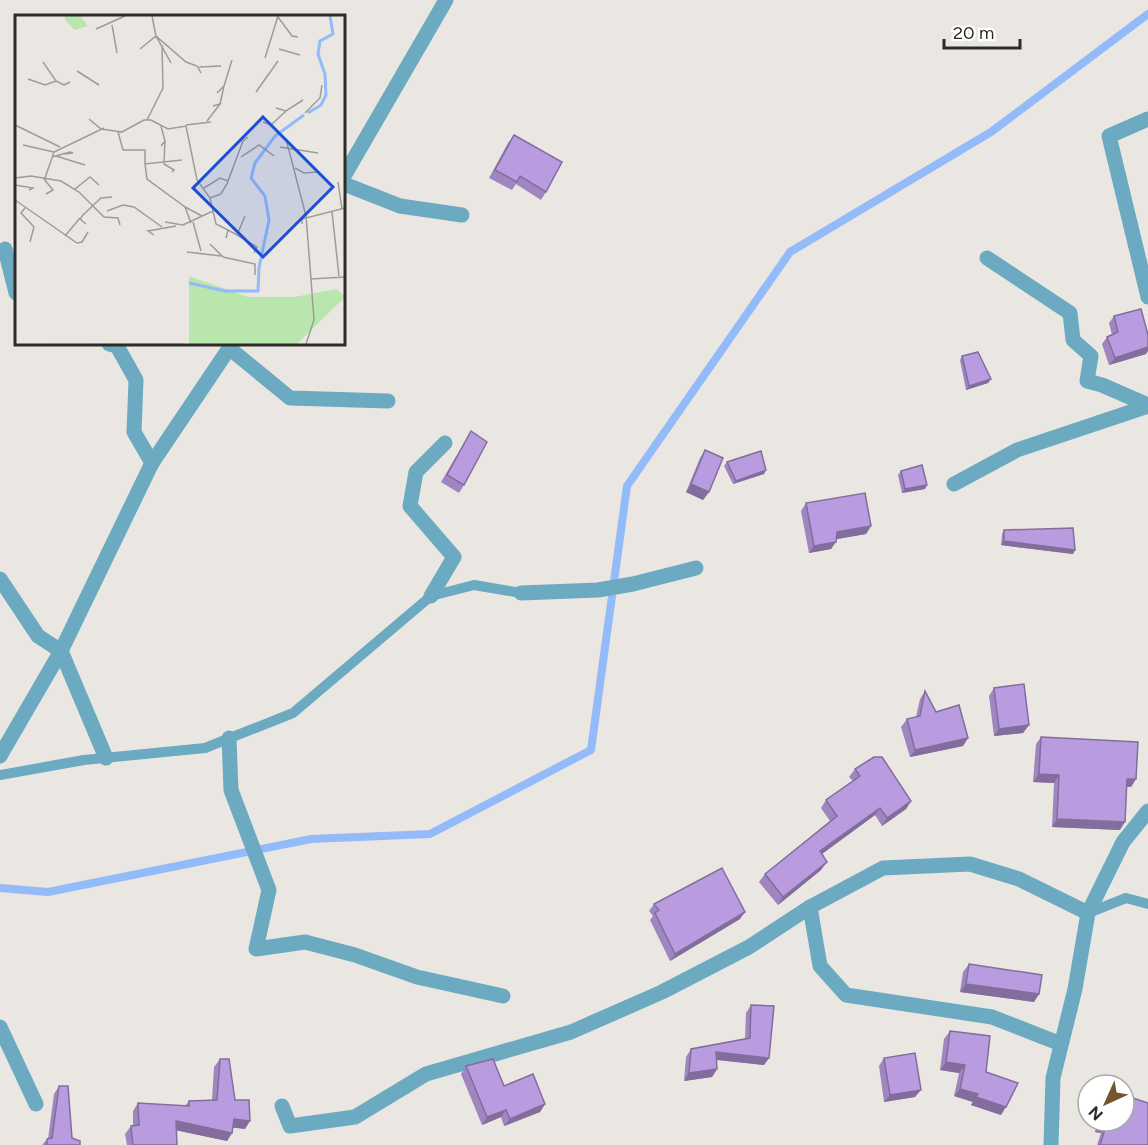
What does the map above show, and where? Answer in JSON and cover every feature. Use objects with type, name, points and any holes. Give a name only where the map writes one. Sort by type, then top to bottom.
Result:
[{"type":"street","points":[[345,174],[446,0]]},
{"type":"street","points":[[1148,118],[1108,136],[1148,297]]},
{"type":"street","points":[[345,184],[400,206],[462,215]]},
{"type":"street","points":[[5,249],[15,289]]},
{"type":"street","points":[[987,258],[1070,313],[1073,340],[1091,356],[1087,381],[1102,385],[1148,406]]},
{"type":"street","points":[[113,345],[117,346],[136,380],[134,432],[152,463]]},
{"type":"street","points":[[0,756],[61,651],[152,463],[230,346],[290,398],[388,401]]},
{"type":"street","points":[[954,484],[1017,450],[1148,406]]},
{"type":"street","points":[[431,596],[454,557],[410,506],[416,472],[445,443]]},
{"type":"street","points":[[521,593],[598,590],[633,584],[696,568]]},
{"type":"street","points":[[0,579],[38,636],[61,651],[106,758]]},
{"type":"street","points":[[229,738],[231,790],[269,890],[256,949],[305,942],[417,977],[503,996]]},
{"type":"street","points":[[1051,1145],[1053,1078],[1089,913],[1123,842],[1148,811]]},
{"type":"street","points":[[282,1106],[290,1126],[355,1117],[426,1074],[571,1032],[662,992],[749,947],[810,907],[883,868],[970,864],[1019,879],[1089,913]]},
{"type":"street","points":[[810,907],[820,966],[846,995],[992,1017],[1061,1044]]},
{"type":"street","points":[[0,1027],[36,1104]]},
{"type":"lane","points":[[0,775],[106,758],[205,747],[293,713],[431,596],[474,585],[521,593]]},
{"type":"lane","points":[[1089,913],[1126,898],[1148,904]]},
{"type":"building","points":[[514,135],[562,162],[546,192],[520,176],[517,182],[495,170]]},
{"type":"building","points":[[1141,309],[1148,335],[1148,347],[1115,358],[1107,337],[1118,332],[1114,316]]},
{"type":"building","points":[[978,352],[991,379],[969,386],[962,356]]},
{"type":"building","points":[[471,431],[487,442],[464,485],[447,475]]},
{"type":"building","points":[[705,450],[723,458],[709,492],[691,484]]},
{"type":"building","points":[[761,451],[766,470],[736,481],[727,462]]},
{"type":"building","points":[[922,465],[927,485],[905,489],[901,471]]},
{"type":"building","points":[[865,493],[871,526],[837,532],[836,542],[814,546],[806,503]]},
{"type":"building","points":[[1073,528],[1075,550],[1004,541],[1004,530]]},
{"type":"building","points":[[1024,684],[1029,725],[999,729],[994,688]]},
{"type":"building","points":[[925,691],[936,712],[959,705],[968,738],[915,750],[907,719],[920,716]]},
{"type":"building","points":[[1041,737],[1138,742],[1136,779],[1127,779],[1125,822],[1057,819],[1059,775],[1039,774]]},
{"type":"building","points":[[874,757],[882,757],[911,801],[887,818],[880,808],[820,851],[827,862],[783,897],[765,874],[837,816],[826,800],[860,776],[855,769]]},
{"type":"building","points":[[722,868],[745,912],[675,954],[655,913],[659,910],[654,904]]},
{"type":"building","points":[[969,964],[1042,975],[1039,994],[966,984]]},
{"type":"building","points":[[751,1005],[774,1006],[769,1058],[716,1052],[717,1069],[689,1073],[691,1049],[750,1038]]},
{"type":"building","points":[[950,1031],[990,1036],[986,1072],[1018,1083],[1006,1107],[976,1097],[978,1094],[960,1089],[965,1065],[946,1062]]},
{"type":"building","points":[[915,1053],[921,1090],[890,1095],[884,1058]]},
{"type":"building","points":[[220,1059],[229,1059],[235,1100],[249,1100],[250,1121],[234,1119],[232,1133],[176,1121],[177,1145],[133,1145],[131,1126],[139,1125],[138,1103],[189,1106],[189,1101],[217,1100]]},
{"type":"building","points":[[493,1059],[504,1086],[533,1074],[545,1104],[510,1119],[506,1110],[487,1117],[466,1066]]},
{"type":"building","points":[[59,1086],[68,1086],[72,1138],[80,1141],[80,1145],[47,1145],[47,1139],[52,1138]]},
{"type":"building","points":[[1136,1099],[1148,1103],[1148,1145],[1100,1145],[1104,1133],[1136,1133]]},
{"type":"waterway","points":[[0,888],[48,892],[311,839],[430,834],[591,750],[627,486],[790,252],[991,132],[1148,14]]}]
